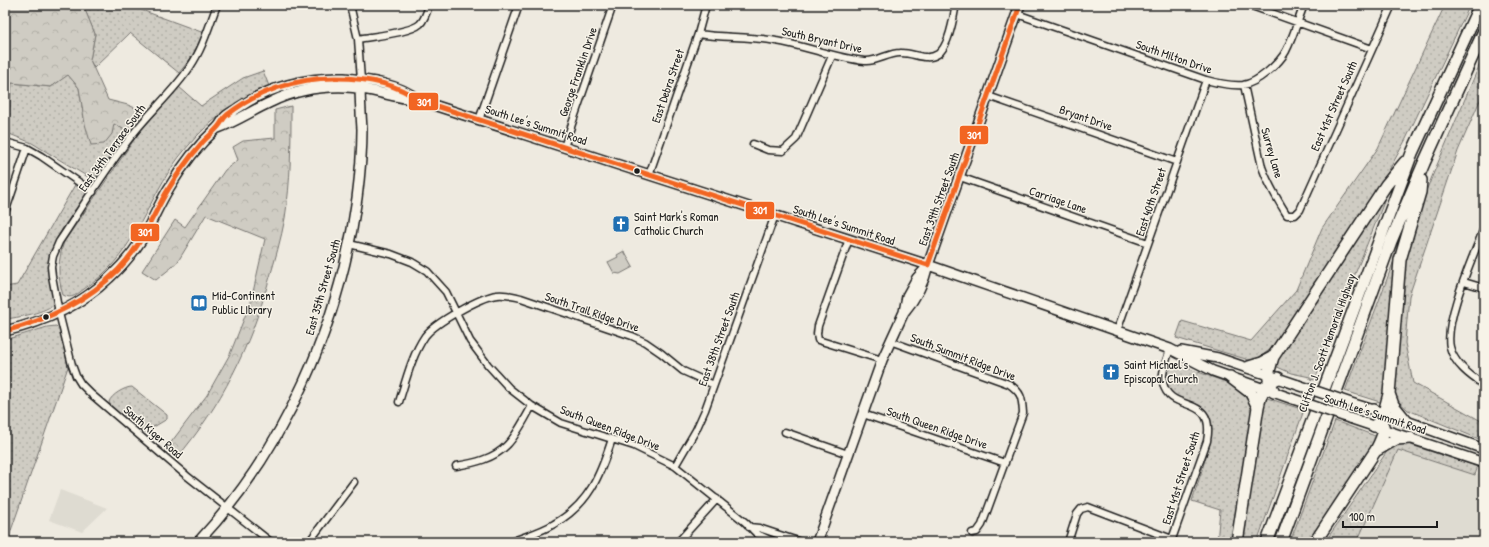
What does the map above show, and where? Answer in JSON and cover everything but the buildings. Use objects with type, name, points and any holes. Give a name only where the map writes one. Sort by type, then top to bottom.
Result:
[{"type":"highway","points":[[1237,542],[1258,407],[1270,383],[1273,357],[1386,185],[1412,154],[1438,92],[1480,5]]},
{"type":"highway","name":"Clifton J. Scott Memorial Highway","points":[[1281,542],[1391,241],[1424,163],[1484,31]]},
{"type":"highway","name":"Clifton J. Scott Memorial Highway","points":[[1267,542],[1412,154]]},
{"type":"highway","points":[[1315,542],[1382,439],[1379,420],[1389,394],[1400,260],[1420,192],[1424,163]]},
{"type":"highway","points":[[1249,367],[1262,363],[1273,357]]},
{"type":"highway","points":[[1230,377],[1251,393],[1258,407]]},
{"type":"highway","points":[[1389,394],[1393,405],[1406,421]]},
{"type":"highway","points":[[1376,450],[1396,439],[1410,438]]},
{"type":"main road","name":"East 39th Street South","points":[[817,542],[882,360],[904,312],[918,294],[925,280],[928,265],[1019,9]]},
{"type":"main road","name":"South Lee's Summit Road","points":[[218,128],[272,101],[337,78],[360,84],[406,90],[418,100],[928,265],[1170,349],[1218,358],[1249,367],[1293,399],[1349,418],[1406,421],[1484,449]]},
{"type":"main road","name":"South Lee's Summit Road","points":[[5,331],[31,325],[74,305],[92,293],[109,278],[124,263],[142,239],[178,172],[192,153],[218,128],[226,117],[243,104],[271,91],[297,83],[322,84]]},
{"type":"main road","name":"East 35th Street South","points":[[198,542],[227,508],[268,449],[304,380],[329,318],[339,286],[349,244],[357,199],[361,154],[360,84]]},
{"type":"main road","name":"South Lee's Summit Road","points":[[1170,349],[1213,371],[1230,377],[1270,383],[1298,385],[1354,404],[1410,438],[1484,462]]},
{"type":"street","name":"East 34th Terrace South","points":[[59,312],[52,276],[54,256],[59,242],[133,133],[157,105],[179,83],[191,66],[203,43],[217,5]]},
{"type":"street","name":"East 35th Street South","points":[[350,5],[358,39],[360,84]]},
{"type":"street","points":[[358,39],[406,31],[417,27],[425,17],[430,5]]},
{"type":"street","points":[[479,120],[519,5]]},
{"type":"street","name":"George Franklin Drive","points":[[564,147],[614,5]]},
{"type":"street","name":"East Debra Street","points":[[649,175],[698,34],[706,5]]},
{"type":"street","name":"South Bryant Drive","points":[[698,34],[718,37],[756,38],[778,41],[832,56],[867,62],[898,52],[910,53],[921,57],[932,57],[940,53],[946,44],[955,9],[952,5]]},
{"type":"street","points":[[1249,5],[1372,49]]},
{"type":"street","name":"South Milton Drive","points":[[1019,9],[1206,80],[1218,84],[1244,85],[1262,76],[1279,62],[1285,52],[1304,5]]},
{"type":"street","name":"East 41st Street South","points":[[1295,215],[1300,210],[1392,5]]},
{"type":"street","points":[[753,144],[768,150],[783,151],[796,139],[832,56]]},
{"type":"street","name":"East 40th Street","points":[[1117,331],[1206,80]]},
{"type":"street","name":"Surrey Lane","points":[[1244,85],[1265,177],[1287,215],[1295,215]]},
{"type":"street","name":"Bryant Drive","points":[[988,96],[1177,162]]},
{"type":"street","points":[[5,142],[27,148],[41,156],[92,192]]},
{"type":"street","points":[[5,213],[27,148]]},
{"type":"street","name":"Carriage Lane","points":[[960,177],[1148,243]]},
{"type":"street","name":"East 38th Street South","points":[[675,466],[696,430],[775,215]]},
{"type":"street","points":[[1484,228],[1452,316],[1449,332],[1450,347],[1462,368],[1471,377],[1484,385]]},
{"type":"street","points":[[849,239],[816,334],[818,340],[882,360]]},
{"type":"street","name":"South Queen Ridge Drive","points":[[349,244],[391,254],[420,266],[437,280],[452,303],[470,341],[488,365],[509,388],[532,406],[561,423],[634,446],[675,466],[763,538],[774,542]]},
{"type":"street","points":[[1464,282],[1484,288]]},
{"type":"street","name":"South Trail Ridge Drive","points":[[399,402],[415,357],[426,335],[436,326],[456,313],[483,298],[497,295],[509,295],[632,336],[645,342],[683,371],[714,384]]},
{"type":"street","name":"South Kiger Road","points":[[59,312],[72,366],[81,384],[227,508],[271,542]]},
{"type":"street","name":"South Summit Ridge Drive","points":[[890,341],[1009,384],[1018,390],[1022,401],[1023,413],[1005,463]]},
{"type":"street","name":"East 41st Street South","points":[[1170,349],[1163,374],[1163,382],[1166,389],[1175,399],[1201,410],[1207,418],[1209,430],[1172,541]]},
{"type":"street","points":[[456,466],[478,462],[500,451],[507,445],[532,406]]},
{"type":"street","name":"South Queen Ridge Drive","points":[[862,414],[1005,463]]},
{"type":"street","points":[[785,432],[848,454]]},
{"type":"street","points":[[511,542],[553,525],[568,515],[579,505],[590,491],[599,475],[612,439]]},
{"type":"street","points":[[972,533],[977,532],[982,525],[1005,463]]},
{"type":"street","points":[[308,542],[354,482]]},
{"type":"street","points":[[678,542],[716,499]]},
{"type":"street","points":[[1068,542],[1077,514],[1081,509],[1088,507],[1172,541]]},
{"type":"street","name":"South Queen Ridge Drive","points":[[749,527],[759,528],[801,542]]},
{"type":"shaded area","points":[[1398,450],[1475,475],[1484,474],[1484,542],[1357,542]]},
{"type":"shaded area","points":[[60,490],[107,508],[82,532],[49,520]]},
{"type":"green space","points":[[5,5],[83,5],[95,34],[90,60],[108,100],[128,105],[145,112],[127,131],[114,124],[112,134],[104,144],[91,145],[85,124],[79,88],[68,75],[51,87],[12,83],[5,84]]},
{"type":"green space","points":[[83,5],[128,5],[204,33],[195,53],[179,73],[130,33],[94,68],[90,60],[95,34]]},
{"type":"green space","points":[[1445,5],[1470,5],[1406,139],[1388,172],[1272,348],[1256,360],[1249,360],[1176,338],[1182,321],[1251,341],[1296,290],[1322,228],[1378,148]]},
{"type":"green space","points":[[1484,54],[1484,91],[1458,151],[1409,296],[1405,343],[1413,383],[1483,422],[1479,439],[1408,410],[1397,400],[1394,385],[1400,296],[1407,251],[1423,198]]},
{"type":"green space","points":[[263,71],[269,86],[222,114],[197,136],[174,164],[136,231],[114,263],[100,277],[77,294],[72,297],[63,295],[59,268],[60,255],[64,242],[138,134],[179,87],[201,106],[243,78]]},
{"type":"green space","points":[[68,74],[79,88],[85,124],[114,124],[127,131],[93,180],[32,143],[7,133],[12,83],[51,87]]},
{"type":"green space","points":[[291,106],[290,176],[285,218],[276,257],[261,305],[243,352],[221,396],[192,439],[176,459],[166,449],[207,395],[230,354],[251,301],[265,239],[206,215],[177,263],[156,280],[142,271],[175,220],[185,227],[225,170],[238,160],[233,147],[243,141],[275,138],[275,110]]},
{"type":"green space","points":[[76,183],[86,191],[86,196],[66,223],[52,250],[54,303],[39,312],[5,319],[5,287],[17,285]]},
{"type":"green space","points":[[1383,197],[1384,202],[1315,380],[1310,379],[1310,377],[1291,373],[1275,366],[1275,364]]},
{"type":"green space","points":[[1399,247],[1392,287],[1384,391],[1380,402],[1345,391]]},
{"type":"green space","points":[[624,251],[633,267],[620,274],[614,273],[608,262],[618,257],[617,255]]},
{"type":"green space","points":[[56,326],[60,330],[68,367],[7,542],[5,542],[5,340],[47,327]]},
{"type":"green space","points":[[1176,364],[1234,385],[1249,399],[1252,411],[1232,542],[1217,542],[1220,510],[1192,501],[1206,458],[1211,434],[1211,424],[1210,418],[1206,411],[1195,403],[1176,396],[1169,388],[1166,374],[1169,367]]},
{"type":"green space","points":[[132,387],[167,415],[167,419],[147,431],[141,432],[111,406],[109,402],[110,399],[115,394]]},
{"type":"green space","points":[[1264,397],[1304,410],[1257,542],[1241,542]]},
{"type":"green space","points":[[1335,421],[1378,437],[1308,542],[1290,542]]},
{"type":"green space","points":[[1408,444],[1476,466],[1477,469],[1475,475],[1398,450],[1357,542],[1325,542],[1390,447]]},
{"type":"transit line","name":"301","points":[[928,265],[1020,5]]},
{"type":"transit line","name":"301","points":[[5,331],[21,327],[66,308],[80,300],[106,281],[118,270],[133,252],[166,193],[182,168],[201,144],[221,124],[224,118],[251,99],[292,83],[306,80],[335,78],[357,79],[389,85],[418,100],[928,265]]},
{"type":"place","name":"Saint Mark's Roman Catholic Church","points":[[621,224]]},
{"type":"place","name":"Mid-Continent Public LIbrary","points":[[199,303]]},
{"type":"place","name":"Saint Michael's Episcopal Church","points":[[1111,372]]}]
